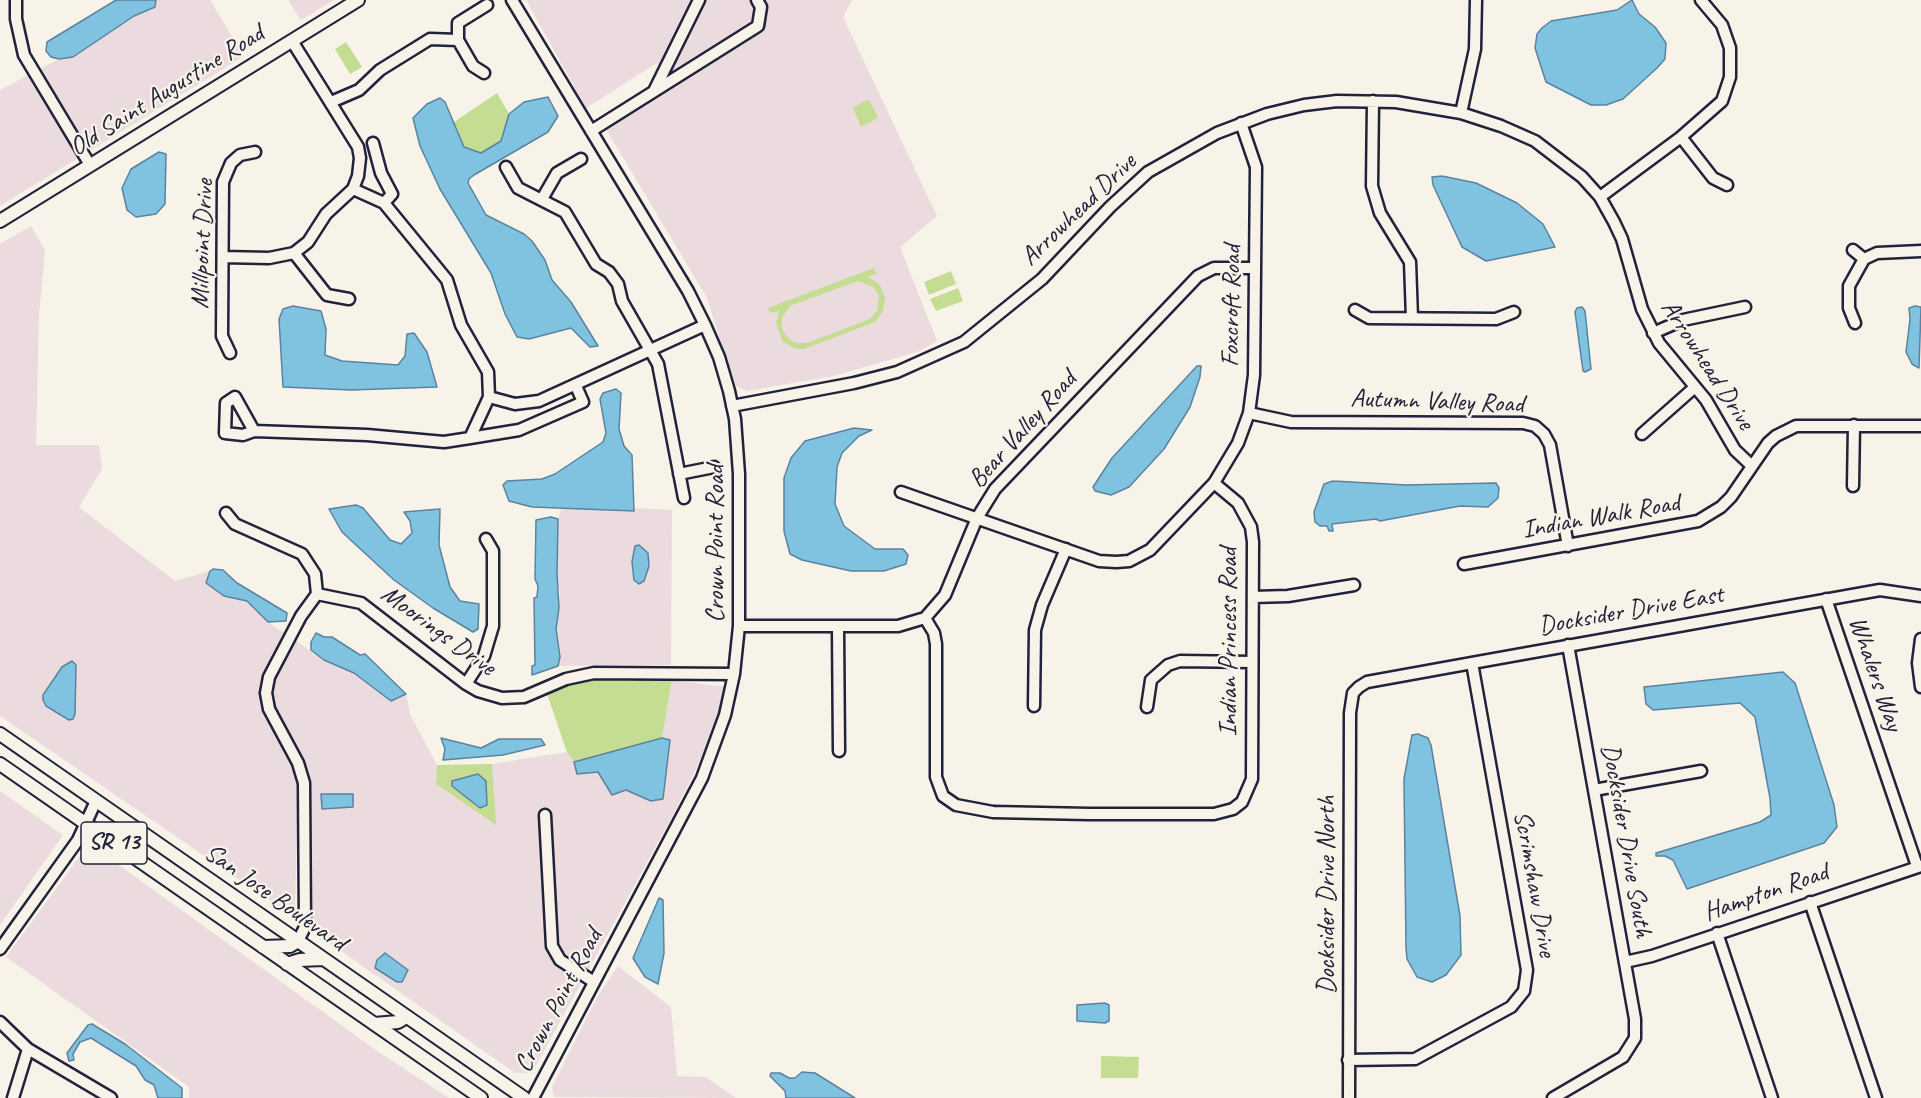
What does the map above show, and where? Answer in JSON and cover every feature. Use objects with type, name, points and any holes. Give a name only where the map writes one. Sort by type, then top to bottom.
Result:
[{"type":"main road","name":"Old Saint Augustine Road","points":[[0,221],[358,0]]},
{"type":"main road","name":"San Jose Boulevard","points":[[0,734],[524,1098]]},
{"type":"main road","name":"San Jose Boulevard","points":[[0,764],[481,1098]]},
{"type":"main road","points":[[264,947],[290,946],[298,941]]},
{"type":"main road","points":[[287,964],[300,960],[323,959]]},
{"type":"main road","points":[[374,1024],[398,1022],[406,1017]]},
{"type":"street","points":[[16,0],[16,19],[24,55],[90,165]]},
{"type":"street","name":"Crown Point Road","points":[[513,0],[688,291],[705,325],[719,357],[732,406],[739,474],[739,626],[734,674],[725,715],[702,778],[533,1098]]},
{"type":"street","points":[[653,91],[699,0]]},
{"type":"street","points":[[591,131],[758,26],[761,7],[757,0]]},
{"type":"street","points":[[1461,113],[1475,49],[1476,0]]},
{"type":"street","points":[[1600,197],[1715,109],[1727,90],[1730,77],[1730,48],[1727,35],[1701,0]]},
{"type":"street","points":[[484,73],[473,66],[458,40],[458,23],[487,5]]},
{"type":"street","points":[[331,102],[359,90],[380,70],[430,39],[458,40]]},
{"type":"street","points":[[223,257],[270,258],[294,253],[308,242],[326,214],[353,189],[360,158],[358,147],[292,41]]},
{"type":"street","points":[[1373,101],[1372,186],[1380,213],[1410,262],[1412,318]]},
{"type":"street","name":"Arrowhead Drive","points":[[732,406],[854,383],[897,372],[964,342],[1042,279],[1110,207],[1148,172],[1199,141],[1267,114],[1304,105],[1373,101],[1422,105],[1461,113],[1502,126],[1535,141],[1565,161],[1600,197],[1622,239],[1642,309],[1653,333],[1670,358],[1713,410],[1728,441],[1752,466]]},
{"type":"street","name":"Foxcroft Road","points":[[901,492],[1099,561],[1116,562],[1140,556],[1150,550],[1214,483],[1238,443],[1249,413],[1254,375],[1256,167],[1241,123]]},
{"type":"street","points":[[1681,137],[1713,178],[1727,185]]},
{"type":"street","points":[[373,143],[381,173],[392,194],[384,203]]},
{"type":"street","name":"Millpoint Drive","points":[[230,353],[222,336],[225,173],[240,155],[255,152]]},
{"type":"street","points":[[542,199],[557,173],[581,159]]},
{"type":"street","points":[[506,167],[518,188],[565,212],[596,264],[609,272],[618,284],[622,302],[658,364],[684,498]]},
{"type":"street","points":[[353,189],[384,203],[447,280],[461,325],[488,372],[489,397],[470,438]]},
{"type":"street","points":[[1853,250],[1864,259]]},
{"type":"street","points":[[1855,323],[1849,308],[1849,286],[1864,259],[1877,253],[1921,251]]},
{"type":"street","points":[[294,253],[327,295],[349,299]]},
{"type":"street","name":"Bear Valley Road","points":[[925,618],[945,595],[978,518],[995,489],[1198,276],[1214,268],[1255,268]]},
{"type":"street","points":[[1653,333],[1683,320],[1745,307]]},
{"type":"street","points":[[1355,310],[1369,318],[1497,319],[1514,312]]},
{"type":"street","points":[[489,397],[526,403],[539,401],[705,325]]},
{"type":"street","points":[[254,431],[367,435],[444,442],[519,430],[583,402],[576,386]]},
{"type":"street","points":[[1642,434],[1695,387]]},
{"type":"street","name":"Autumn Valley Road","points":[[1249,413],[1291,422],[1523,423],[1535,426],[1544,434],[1550,445],[1568,546]]},
{"type":"street","name":"Indian Walk Road","points":[[1464,564],[1698,521],[1721,507],[1731,497],[1768,443],[1787,430],[1807,425],[1921,426]]},
{"type":"street","points":[[1853,486],[1854,425]]},
{"type":"street","points":[[679,474],[714,467]]},
{"type":"street","name":"Indian Princess Road","points":[[925,618],[934,633],[936,645],[936,777],[943,796],[956,805],[993,812],[1214,814],[1233,809],[1242,802],[1252,779],[1253,542],[1251,527],[1238,504],[1214,483]]},
{"type":"street","points":[[226,513],[235,524],[302,554],[315,574],[317,594],[301,616],[269,677],[266,693],[269,709],[298,763],[304,783],[305,927],[298,941]]},
{"type":"street","points":[[465,684],[484,656],[493,626],[492,551],[486,539]]},
{"type":"street","points":[[1034,706],[1035,630],[1042,605],[1065,549]]},
{"type":"street","points":[[1253,597],[1288,596],[1354,585]]},
{"type":"street","name":"Docksider Drive East","points":[[1353,693],[1367,682],[1826,599],[1888,589],[1921,596]]},
{"type":"street","name":"Moorings Drive","points":[[317,594],[361,603],[465,684],[490,696],[514,699],[536,694],[581,675],[734,674]]},
{"type":"street","name":"Whalers Way","points":[[1826,599],[1919,866]]},
{"type":"street","points":[[739,626],[898,626],[925,618]]},
{"type":"street","points":[[838,627],[838,751]]},
{"type":"street","points":[[1921,639],[1918,663],[1921,687]]},
{"type":"street","name":"Docksider Drive South","points":[[1553,1098],[1623,1057],[1633,1044],[1635,1019],[1568,645]]},
{"type":"street","points":[[1147,707],[1151,680],[1168,665],[1180,661],[1252,662]]},
{"type":"street","name":"Scrimshaw Drive","points":[[1348,1060],[1415,1059],[1511,1007],[1524,991],[1527,970],[1472,663]]},
{"type":"street","name":"Docksider Drive North","points":[[1349,1098],[1350,713],[1353,693]]},
{"type":"street","points":[[1594,790],[1701,771]]},
{"type":"street","points":[[0,949],[62,864],[96,801]]},
{"type":"street","points":[[545,815],[552,946],[560,960],[594,982]]},
{"type":"street","name":"Hampton Road","points":[[1624,962],[1919,866]]},
{"type":"street","points":[[1810,902],[1876,1098]]},
{"type":"street","points":[[1717,933],[1772,1098]]},
{"type":"street","points":[[0,1022],[28,1049],[111,1098]]},
{"type":"street","points":[[13,1098],[28,1049]]},
{"type":"shaded area","points":[[156,0],[210,0],[244,56],[0,206],[0,90],[59,59],[73,57],[134,16],[155,7]]},
{"type":"shaded area","points":[[288,0],[334,0],[301,20]]},
{"type":"shaded area","points":[[526,0],[852,0],[843,17],[937,216],[900,247],[937,341],[920,351],[834,376],[747,391],[734,385],[707,298],[606,129],[672,89],[657,63],[586,108]]},
{"type":"shaded area","points":[[31,226],[45,250],[39,314],[36,445],[99,445],[102,469],[79,507],[175,581],[210,571],[207,578],[224,596],[247,601],[268,622],[324,660],[354,673],[390,701],[406,694],[410,714],[437,765],[436,784],[495,824],[492,764],[567,752],[574,762],[662,738],[672,680],[726,687],[713,736],[672,817],[532,1073],[515,1073],[311,930],[307,778],[290,735],[298,782],[295,909],[285,911],[0,716],[0,244]]},
{"type":"shaded area","points":[[562,507],[631,512],[636,508],[672,510],[671,665],[558,666],[560,657],[556,629],[560,594],[557,574],[558,519]]},
{"type":"shaded area","points":[[0,791],[63,835],[0,925]]},
{"type":"shaded area","points":[[85,849],[98,850],[380,1053],[449,1098],[189,1098],[189,1087],[6,957]]},
{"type":"shaded area","points":[[618,966],[671,1007],[677,1076],[705,1077],[736,1098],[554,1097],[552,1087],[597,997]]},
{"type":"green space","points":[[346,42],[362,67],[350,74],[335,49]]},
{"type":"green space","points":[[497,93],[509,114],[501,141],[481,153],[464,147],[454,122]]},
{"type":"green space","points":[[866,100],[870,101],[878,118],[861,127],[853,108]]},
{"type":"green space","points":[[874,268],[876,274],[868,277],[879,284],[885,297],[883,311],[875,322],[804,349],[796,349],[783,342],[776,323],[779,311],[770,313],[768,308]],"holes":[[[858,281],[873,287],[879,296],[877,311],[870,319],[807,343],[795,343],[782,329],[782,318],[790,306]]]},
{"type":"green space","points":[[951,271],[956,284],[929,295],[924,282]]},
{"type":"green space","points":[[958,288],[963,301],[936,311],[930,299]]},
{"type":"green space","points":[[605,678],[672,680],[662,738],[574,762],[567,752],[546,691],[573,681]]},
{"type":"green space","points":[[492,764],[496,825],[436,784],[437,765]]},
{"type":"green space","points":[[1101,1056],[1139,1057],[1138,1078],[1101,1078]]},
{"type":"water","points":[[116,0],[156,0],[155,7],[134,16],[73,57],[59,59],[51,57],[46,51],[47,42]]},
{"type":"water","points":[[1632,0],[1639,14],[1655,27],[1666,43],[1665,59],[1657,68],[1623,99],[1606,105],[1591,105],[1546,82],[1535,48],[1537,34],[1542,28],[1551,21],[1617,10]]},
{"type":"water","points":[[548,97],[558,116],[548,132],[474,175],[468,183],[486,215],[524,234],[532,241],[545,260],[552,280],[571,302],[598,346],[590,347],[571,328],[529,339],[517,337],[505,314],[491,273],[440,189],[420,146],[413,118],[427,104],[440,98],[445,102],[464,147],[481,153],[501,141],[509,114],[524,102]]},
{"type":"water","points":[[159,152],[166,154],[165,204],[156,214],[136,217],[127,210],[122,188],[131,169]]},
{"type":"water","points":[[1442,176],[1476,183],[1517,203],[1543,224],[1555,247],[1486,261],[1462,247],[1433,185],[1432,177]]},
{"type":"water","points":[[293,306],[321,311],[326,329],[325,355],[342,361],[398,365],[405,356],[407,334],[414,333],[427,352],[437,387],[351,390],[283,387],[279,319],[283,309]]},
{"type":"water","points":[[1582,307],[1585,311],[1591,369],[1585,372],[1583,371],[1575,312],[1577,308]]},
{"type":"water","points":[[1921,307],[1919,368],[1912,364],[1906,352],[1909,308]]},
{"type":"water","points":[[1197,366],[1201,366],[1200,377],[1190,407],[1164,449],[1129,487],[1111,495],[1095,491],[1093,487],[1112,458]]},
{"type":"water","points":[[616,389],[621,393],[619,429],[624,446],[632,455],[634,511],[532,507],[509,501],[503,485],[507,481],[542,479],[555,474],[603,442],[606,433],[600,399],[603,393]]},
{"type":"water","points":[[854,428],[872,430],[859,436],[842,453],[837,467],[835,504],[844,526],[875,549],[903,549],[908,555],[906,564],[884,571],[851,571],[802,560],[790,554],[784,531],[784,478],[791,458],[805,441]]},
{"type":"water","points":[[1333,481],[1406,485],[1496,483],[1499,488],[1498,498],[1488,507],[1460,506],[1380,521],[1376,519],[1332,524],[1333,531],[1329,531],[1327,526],[1320,526],[1315,522],[1314,512],[1324,484]]},
{"type":"water","points":[[356,505],[363,508],[390,540],[401,544],[412,533],[410,521],[404,512],[440,509],[439,545],[450,587],[460,601],[479,604],[478,629],[473,632],[433,608],[394,580],[342,532],[329,509]]},
{"type":"water","points":[[551,517],[558,519],[559,608],[556,629],[560,657],[558,666],[532,675],[532,666],[535,665],[534,598],[537,597],[538,586],[535,579],[536,520]]},
{"type":"water","points":[[639,545],[648,553],[649,566],[644,581],[639,584],[634,580],[632,562],[635,546]]},
{"type":"water","points":[[213,569],[223,570],[237,583],[287,613],[286,621],[268,622],[247,601],[224,596],[206,583]]},
{"type":"water","points":[[316,633],[324,637],[332,637],[360,655],[365,654],[406,694],[391,701],[354,673],[324,660],[311,650],[311,642]]},
{"type":"water","points":[[72,661],[76,665],[75,714],[73,719],[69,720],[46,706],[43,695],[62,667]]},
{"type":"water","points":[[1783,672],[1795,683],[1834,805],[1837,827],[1824,843],[1687,889],[1673,860],[1665,856],[1656,856],[1656,853],[1760,822],[1771,815],[1755,717],[1740,703],[1653,710],[1646,704],[1644,687]]},
{"type":"water","points":[[1418,734],[1428,738],[1431,745],[1460,916],[1461,955],[1446,975],[1432,982],[1417,977],[1407,959],[1406,948],[1404,779],[1412,735]]},
{"type":"water","points":[[441,738],[481,748],[499,739],[541,739],[545,745],[503,755],[443,760],[445,749]]},
{"type":"water","points":[[662,738],[670,740],[663,799],[651,801],[626,790],[612,795],[598,772],[577,774],[574,762]]},
{"type":"water","points":[[478,774],[486,781],[487,805],[480,808],[452,786],[452,781]]},
{"type":"water","points":[[321,794],[353,794],[353,807],[322,809]]},
{"type":"water","points":[[659,898],[663,900],[664,953],[658,984],[645,977],[633,958]]},
{"type":"water","points":[[385,953],[408,970],[402,982],[397,982],[375,968],[377,960]]},
{"type":"water","points":[[1105,1003],[1109,1005],[1109,1021],[1105,1023],[1077,1021],[1077,1005]]},
{"type":"water","points":[[92,1024],[125,1044],[182,1088],[182,1098],[158,1098],[154,1085],[145,1080],[136,1066],[91,1038],[80,1042],[73,1054],[74,1060],[69,1061],[67,1053],[88,1025]]},
{"type":"water","points":[[802,1072],[815,1073],[855,1098],[786,1098],[785,1091],[770,1076],[771,1073],[780,1073],[789,1078],[795,1078]]}]
